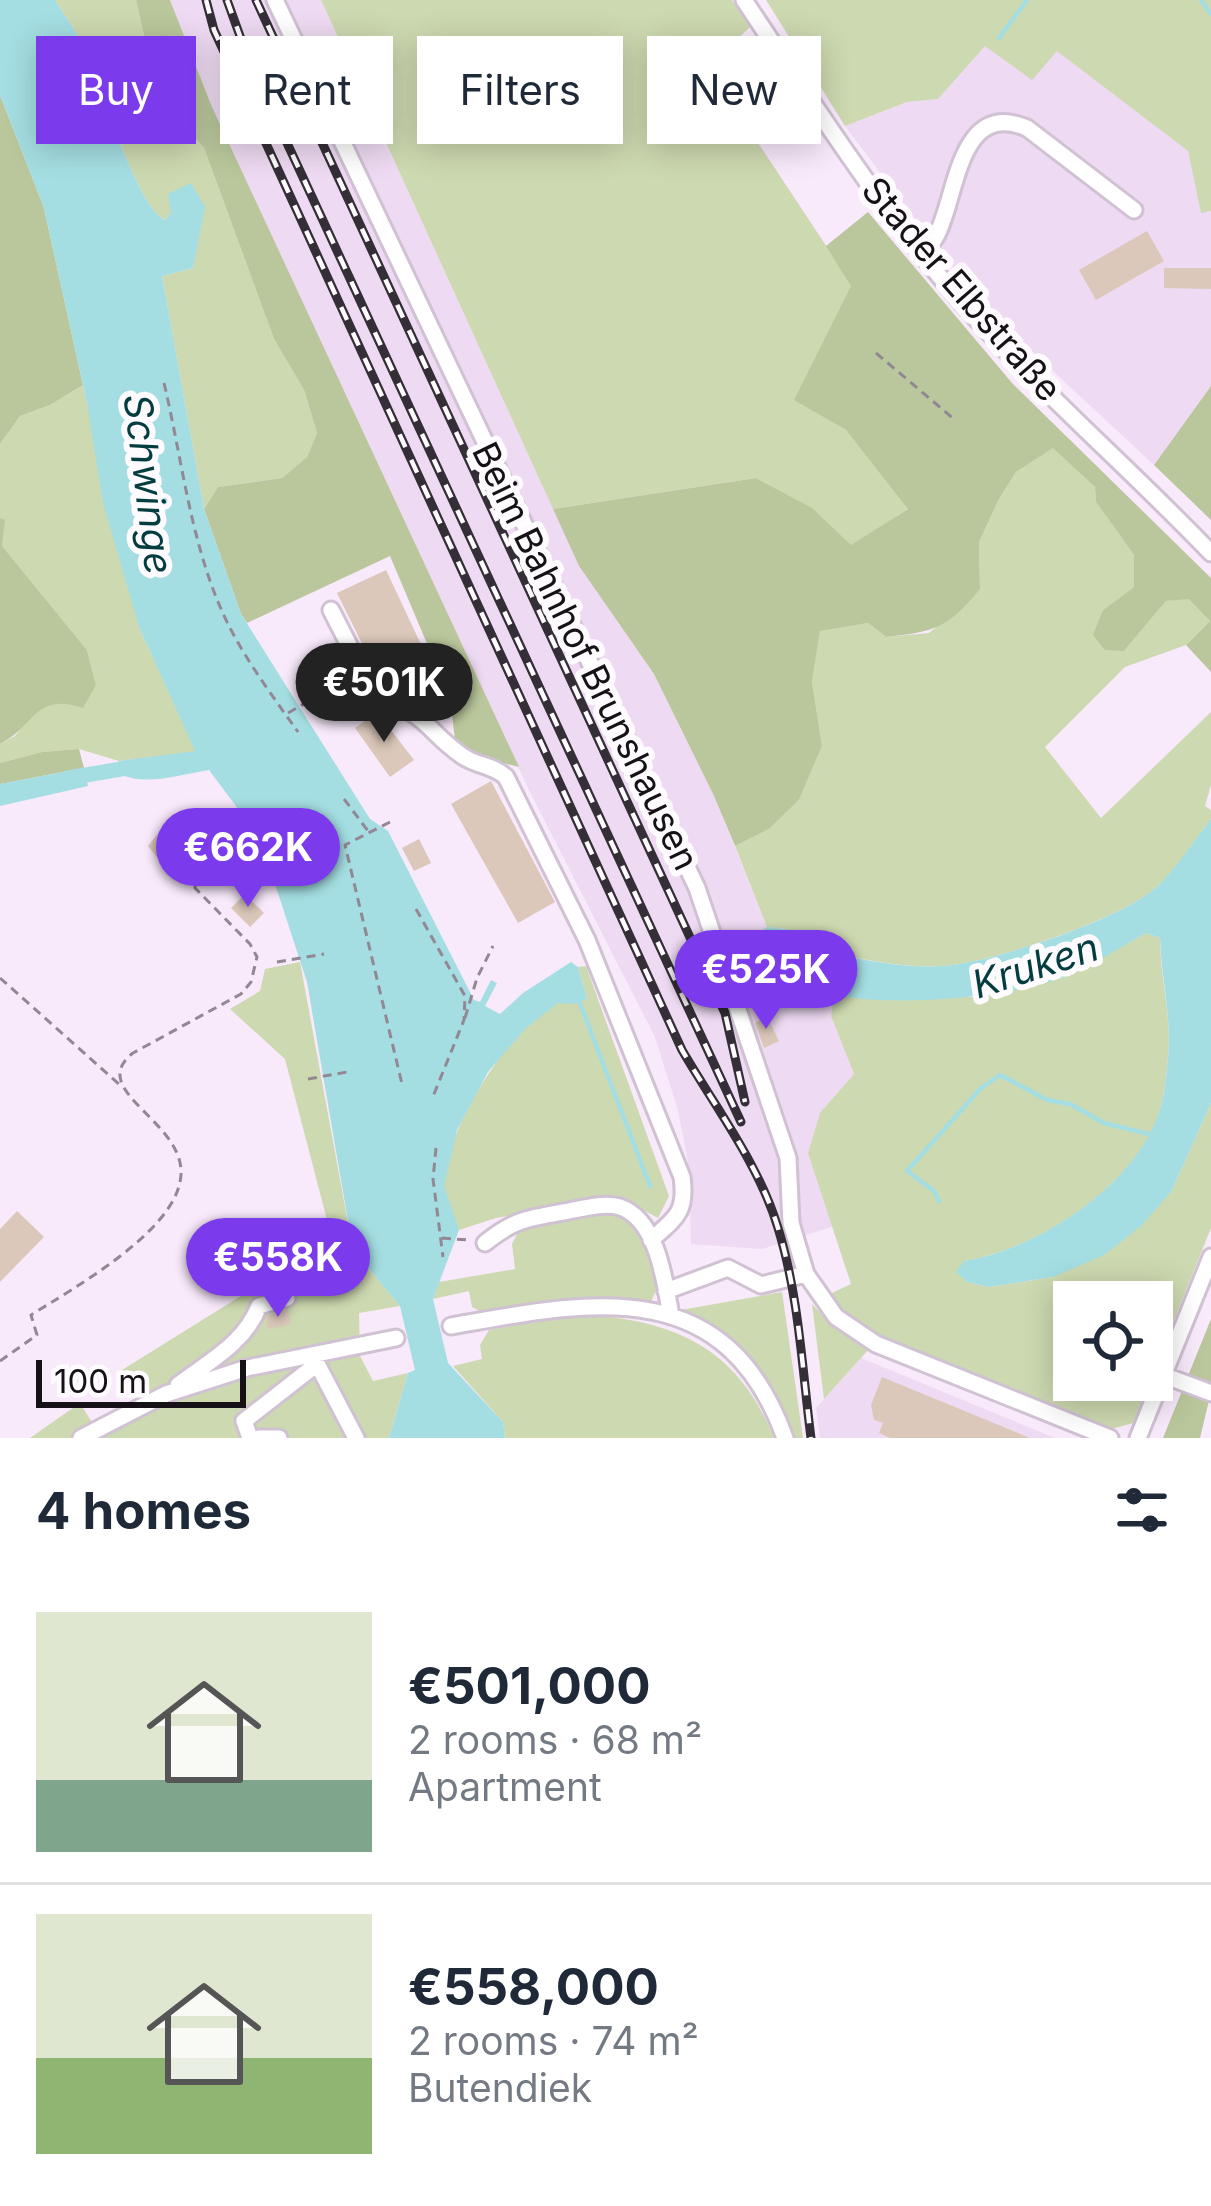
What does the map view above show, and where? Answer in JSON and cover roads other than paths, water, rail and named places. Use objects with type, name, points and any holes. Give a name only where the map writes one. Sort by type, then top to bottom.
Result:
[{"type":"street","name":"Beim Bahnhof Brunshausen","points":[[275,0],[697,888],[788,1158],[791,1223],[806,1274],[836,1317],[876,1344],[1110,1438]]},
{"type":"street","name":"Stader Elbstraße","points":[[744,0],[844,150],[922,253],[993,337],[1211,553]]},
{"type":"street","points":[[922,253],[936,238],[968,149],[982,131],[998,123],[1027,128],[1134,210]]},
{"type":"street","points":[[331,610],[377,700],[408,707],[466,759],[494,766],[506,777],[587,940],[682,1177],[685,1198],[678,1216],[651,1240]]},
{"type":"street","points":[[485,1243],[508,1224],[526,1218],[604,1205],[623,1208],[638,1219],[651,1240],[671,1316]]},
{"type":"street","points":[[1173,1350],[1211,1257]]},
{"type":"street","points":[[666,1291],[728,1268],[761,1285],[806,1274]]},
{"type":"street","points":[[81,1438],[166,1394],[238,1339],[252,1325],[259,1306],[287,1298]]},
{"type":"street","points":[[451,1327],[579,1305],[614,1304],[671,1316],[728,1346],[751,1370],[772,1402],[785,1438]]},
{"type":"street","points":[[166,1394],[247,1369],[315,1359],[396,1338]]},
{"type":"street","points":[[279,1438],[254,1438],[244,1421],[315,1359]]},
{"type":"street","points":[[315,1359],[356,1438]]},
{"type":"street","points":[[1173,1379],[1211,1393]]},
{"type":"street","points":[[1138,1438],[1153,1401]]},
{"type":"water","name":"Schwinge","points":[[0,0],[55,0],[78,36],[36,36],[36,144],[121,144],[142,191],[165,220],[171,212],[168,194],[191,183],[205,207],[193,268],[162,276],[204,509],[241,614],[370,819],[388,831],[474,1000],[480,1002],[491,980],[497,983],[485,1006],[500,1014],[571,962],[578,967],[587,999],[558,1003],[526,1028],[488,1072],[457,1130],[444,1186],[459,1230],[433,1299],[448,1363],[503,1422],[505,1438],[389,1438],[408,1373],[415,1370],[400,1306],[353,1250],[307,982],[260,838],[209,770],[154,779],[122,775],[119,761],[195,751],[139,627],[103,503],[87,403],[44,208],[0,95]]},
{"type":"water","points":[[84,768],[88,786],[0,806],[0,784]]},
{"type":"water","name":"Kruken","points":[[1211,819],[1211,1103],[1171,1192],[1141,1226],[1104,1255],[1053,1277],[989,1287],[967,1282],[956,1272],[964,1261],[1023,1243],[1082,1208],[1109,1186],[1149,1135],[1163,1099],[1169,1041],[1160,938],[1146,933],[1075,972],[1034,986],[949,999],[902,1000],[812,991],[777,979],[752,960],[753,936],[767,927],[787,929],[796,943],[906,966],[943,966],[992,957],[1057,937],[1142,898],[1166,877]]},
{"type":"waterway","points":[[999,38],[1027,0]]},
{"type":"waterway","points":[[1201,0],[1211,14]]},
{"type":"waterway","points":[[68,778],[139,766]]},
{"type":"waterway","points":[[579,1001],[650,1186]]},
{"type":"waterway","points":[[939,1201],[934,1191],[907,1171],[981,1088],[1000,1075],[1104,1123],[1149,1134]]},
{"type":"railway","points":[[206,0],[214,30],[682,1050],[770,1204],[791,1280],[811,1438]]},
{"type":"railway","points":[[227,0],[249,61],[741,1122]]},
{"type":"railway","points":[[256,0],[725,1013],[745,1102]]}]
